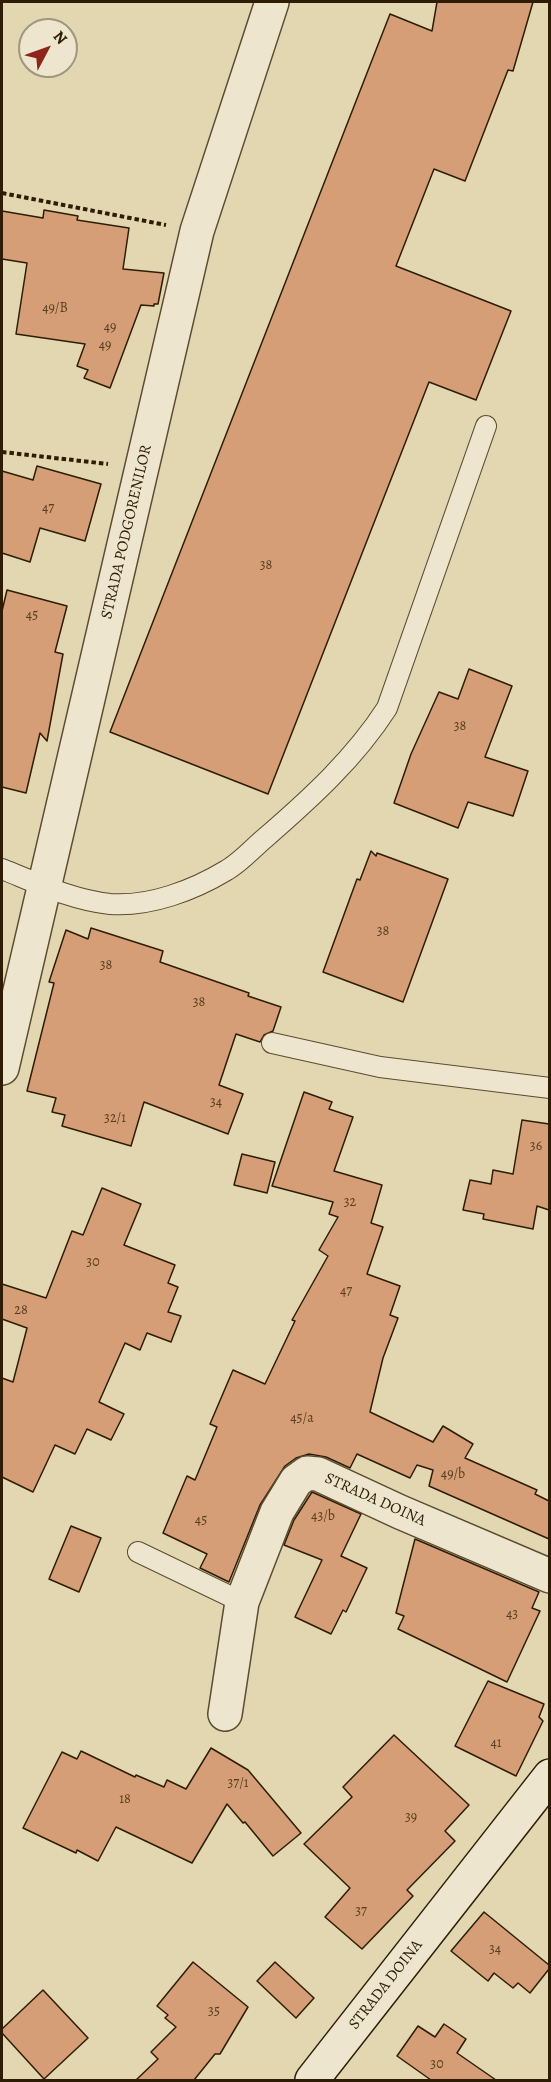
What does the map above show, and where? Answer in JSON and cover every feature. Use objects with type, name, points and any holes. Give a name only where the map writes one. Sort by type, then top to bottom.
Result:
[{"type":"street","name":"STRADA PODGORENILOR","points":[[2,1068],[197,231],[272,2]]},
{"type":"street","name":"STRADA DOINA","points":[[225,1714],[242,1602],[277,1512],[296,1481],[307,1473],[318,1474],[549,1576]]},
{"type":"street","name":"STRADA DOINA","points":[[312,2080],[549,1776]]},
{"type":"lane","points":[[2,869],[85,900],[112,904],[151,901],[193,888],[229,869],[296,811],[373,730],[387,708],[486,426]]},
{"type":"lane","points":[[272,1042],[380,1067],[549,1088]]},
{"type":"lane","points":[[138,1552],[242,1602]]},
{"type":"path","points":[[2,193],[197,231]]},
{"type":"path","points":[[2,452],[142,469]]},
{"type":"building","points":[[437,2],[533,2],[513,71],[508,70],[465,181],[434,169],[396,266],[511,311],[476,400],[429,382],[268,794],[110,732],[390,14],[432,31]]},
{"type":"building","points":[[44,210],[78,216],[77,220],[129,228],[123,269],[164,273],[158,304],[141,305],[110,388],[84,378],[88,370],[77,366],[85,344],[16,334],[27,263],[2,259],[2,211],[43,218]]},
{"type":"building","points":[[37,466],[101,484],[85,541],[40,528],[30,562],[2,553],[2,471],[33,480]]},
{"type":"building","points":[[7,590],[67,606],[55,652],[63,654],[47,741],[40,733],[26,793],[2,787],[2,611]]},
{"type":"building","points":[[469,669],[512,686],[485,757],[528,771],[513,816],[468,802],[458,828],[394,803],[411,754],[439,692],[458,699]]},
{"type":"building","points":[[371,851],[376,856],[377,853],[448,879],[403,1002],[323,972],[357,879],[360,880]]},
{"type":"building","points":[[91,928],[163,951],[160,962],[249,993],[248,996],[281,1007],[273,1031],[264,1035],[260,1042],[236,1034],[219,1085],[243,1094],[228,1134],[144,1102],[131,1146],[62,1126],[65,1115],[52,1112],[56,1098],[27,1091],[54,983],[49,982],[66,930],[88,939]]},
{"type":"building","points":[[304,1092],[332,1102],[329,1109],[353,1117],[334,1171],[382,1185],[371,1223],[383,1227],[367,1274],[400,1286],[390,1315],[398,1318],[383,1358],[370,1412],[433,1442],[443,1426],[473,1444],[465,1458],[537,1490],[535,1494],[549,1501],[549,1539],[429,1486],[433,1470],[417,1465],[410,1478],[357,1454],[350,1468],[326,1457],[309,1454],[296,1458],[285,1466],[260,1505],[229,1582],[200,1568],[207,1554],[163,1533],[187,1476],[195,1480],[217,1427],[210,1424],[233,1370],[265,1384],[295,1321],[292,1320],[328,1256],[319,1250],[338,1217],[329,1214],[333,1202],[272,1186]]},
{"type":"building","points":[[522,1120],[549,1124],[549,1210],[537,1206],[533,1229],[483,1219],[484,1214],[463,1210],[470,1180],[491,1184],[493,1170],[513,1174]]},
{"type":"building","points":[[242,1154],[275,1162],[267,1193],[234,1185]]},
{"type":"building","points":[[102,1188],[141,1204],[124,1245],[175,1265],[168,1283],[178,1287],[168,1312],[181,1316],[171,1342],[147,1333],[140,1350],[125,1343],[99,1402],[124,1414],[111,1440],[87,1429],[75,1454],[55,1445],[33,1492],[2,1477],[2,1378],[13,1382],[27,1328],[2,1319],[2,1284],[46,1298],[72,1231],[83,1235]]},
{"type":"building","points":[[312,1492],[361,1514],[341,1556],[367,1568],[346,1612],[343,1610],[331,1634],[295,1617],[322,1560],[284,1545],[294,1520]]},
{"type":"building","points":[[71,1526],[101,1538],[79,1592],[49,1579]]},
{"type":"building","points":[[415,1539],[539,1592],[532,1608],[540,1611],[507,1682],[398,1629],[404,1616],[396,1613]]},
{"type":"building","points":[[488,1681],[544,1704],[539,1717],[543,1721],[516,1776],[455,1746]]},
{"type":"building","points":[[394,1735],[469,1805],[445,1831],[455,1841],[407,1890],[413,1896],[362,1949],[325,1917],[350,1888],[304,1844],[352,1797],[343,1787]]},
{"type":"building","points":[[211,1748],[248,1770],[301,1833],[273,1856],[227,1804],[192,1863],[116,1827],[98,1861],[23,1828],[62,1752],[77,1759],[81,1751],[135,1777],[136,1775],[164,1787],[167,1780],[186,1789]]},
{"type":"building","points":[[484,1912],[549,1965],[549,1969],[530,1993],[518,1983],[513,1988],[494,1973],[488,1981],[451,1951]]},
{"type":"building","points":[[193,1962],[248,2007],[220,2054],[215,2054],[194,2080],[136,2080],[158,2059],[151,2052],[176,2027],[165,2018],[168,2015],[157,2006]]},
{"type":"building","points":[[275,1962],[314,1998],[296,2018],[257,1981]]},
{"type":"building","points":[[43,1990],[88,2038],[44,2079],[2,2033],[2,2029]]},
{"type":"building","points":[[444,2024],[466,2039],[457,2053],[496,2080],[431,2080],[397,2056],[418,2026],[435,2037]]}]
